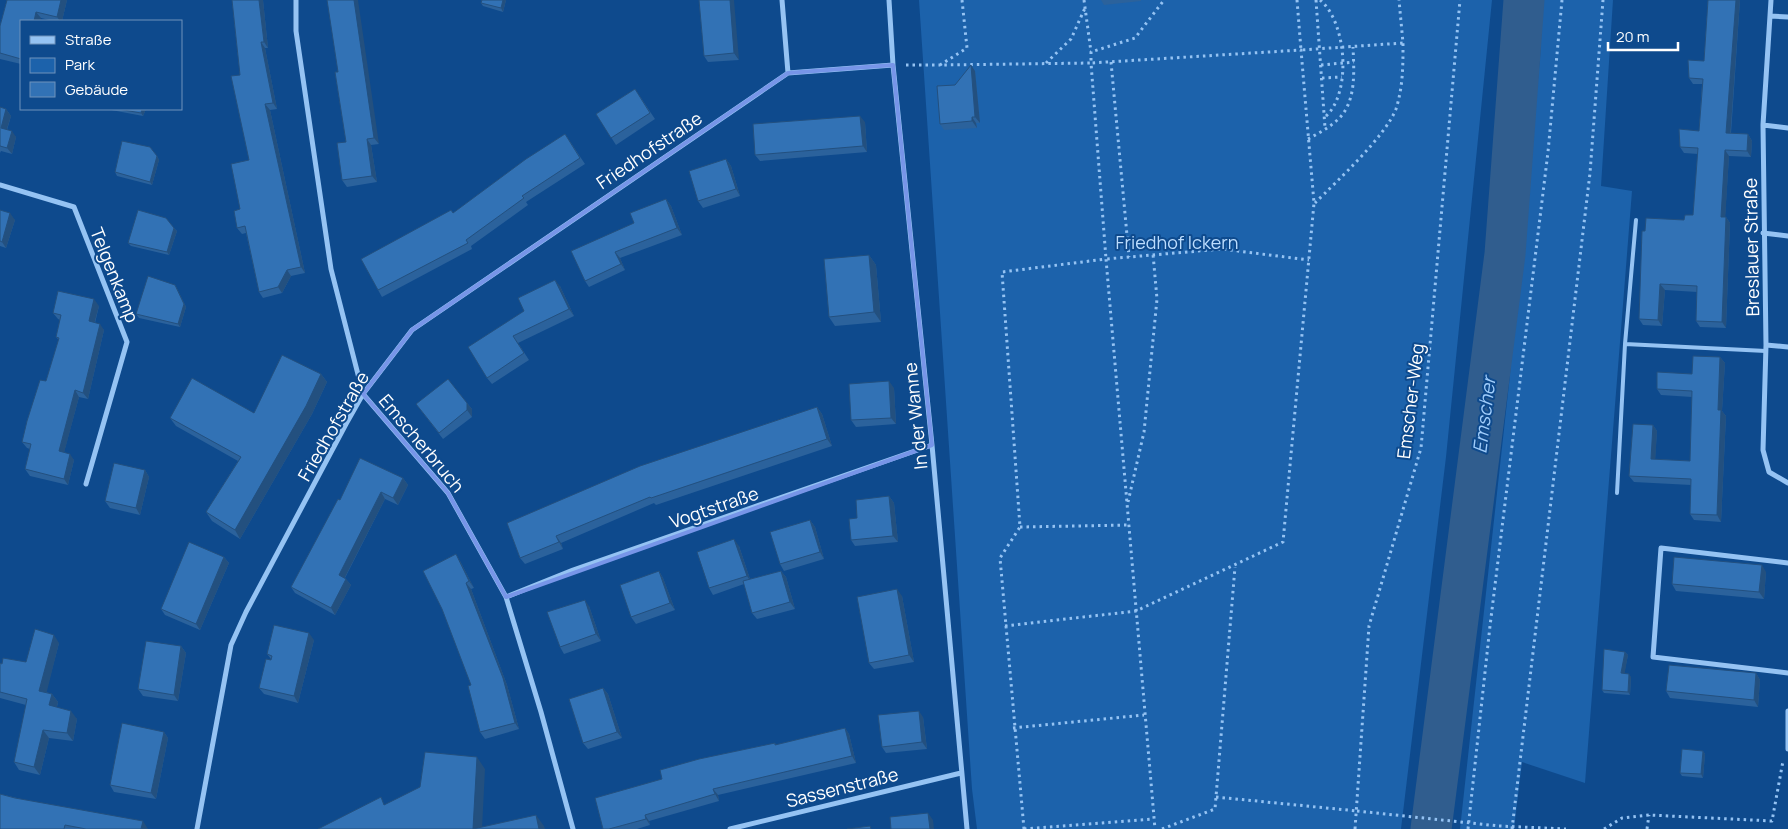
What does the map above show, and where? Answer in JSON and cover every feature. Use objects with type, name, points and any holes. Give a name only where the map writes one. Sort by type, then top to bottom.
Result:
[{"type":"street","name":"Emscherbruch","points":[[296,0],[296,31],[331,269],[363,394],[448,493],[506,597],[541,712],[573,829]]},
{"type":"street","points":[[782,0],[788,74]]},
{"type":"street","name":"In der Wanne","points":[[889,0],[893,65],[932,445],[967,829]]},
{"type":"street","name":"Breslauer Straße","points":[[1771,0],[1763,125],[1766,348],[1763,450],[1769,472],[1788,483]]},
{"type":"street","points":[[1770,16],[1788,17]]},
{"type":"street","name":"Friedhofstraße","points":[[197,829],[231,645],[246,612],[363,394],[412,330],[788,74],[893,65]]},
{"type":"street","points":[[1763,125],[1788,128]]},
{"type":"street","name":"Telgenkamp","points":[[0,185],[74,207],[127,342],[86,484]]},
{"type":"street","points":[[1763,233],[1788,236]]},
{"type":"street","points":[[1766,348],[1788,347]]},
{"type":"street","name":"Vogtstraße","points":[[506,597],[573,570],[932,445]]},
{"type":"street","points":[[1788,563],[1661,548],[1653,657],[1788,673]]},
{"type":"street","points":[[1787,746],[1788,711]]},
{"type":"street","name":"Sassenstraße","points":[[730,829],[961,774]]},
{"type":"lane","points":[[1617,493],[1625,344],[1636,220]]},
{"type":"lane","points":[[1625,344],[1766,348]]},
{"type":"path","points":[[940,65],[967,48],[962,0]]},
{"type":"path","points":[[1084,0],[1091,52],[1106,259],[1155,829]]},
{"type":"path","points":[[1091,52],[1135,38],[1164,0]]},
{"type":"path","points":[[1005,626],[1136,611],[1283,542],[1314,203],[1296,0]]},
{"type":"path","points":[[1316,0],[1325,128]]},
{"type":"path","points":[[1320,0],[1332,16],[1342,47],[1342,77],[1334,105],[1325,117]]},
{"type":"path","points":[[1314,203],[1372,144],[1395,110],[1404,77],[1399,0]]},
{"type":"path","name":"Emscher-Weg","points":[[1355,829],[1369,626],[1422,448],[1460,0]]},
{"type":"path","points":[[1468,829],[1490,626],[1548,152],[1562,0]]},
{"type":"path","points":[[1512,828],[1590,173],[1603,0]]},
{"type":"path","points":[[1045,64],[1071,39],[1085,8]]},
{"type":"path","points":[[893,65],[1091,63],[1402,43]]},
{"type":"path","points":[[1308,139],[1336,122],[1349,104],[1355,75],[1353,46]]},
{"type":"path","points":[[1112,62],[1129,257]]},
{"type":"path","points":[[1321,65],[1354,62]]},
{"type":"path","points":[[1322,78],[1342,77]]},
{"type":"path","points":[[1153,819],[1024,829],[1000,558],[1020,526],[1002,272],[1153,254],[1222,249],[1309,260]]},
{"type":"path","points":[[1127,505],[1144,432],[1157,299],[1153,254]]},
{"type":"path","points":[[1020,526],[1130,525]]},
{"type":"path","points":[[1162,829],[1214,809],[1235,566]]},
{"type":"path","points":[[1014,728],[1144,715]]},
{"type":"path","points":[[1604,829],[1622,818],[1649,815],[1772,820],[1787,746]]},
{"type":"path","points":[[1216,797],[1512,828],[1566,829]]},
{"type":"path","points":[[1647,829],[1649,815]]},
{"type":"highlighted area","points":[[893,65],[932,445],[506,597],[448,493],[363,394],[412,330],[788,73]]},
{"type":"green space","name":"Friedhof Ickern","points":[[919,0],[1492,0],[1446,457],[1401,829],[977,829],[972,789]]},
{"type":"green space","points":[[1543,0],[1613,0],[1601,186],[1632,191],[1585,783],[1522,762],[1514,829],[1460,829],[1509,384],[1540,58]]},
{"type":"building","points":[[7,0],[61,0],[57,17],[36,12],[34,20],[20,20],[20,59],[0,53],[0,26]]},
{"type":"building","points":[[232,0],[259,0],[264,42],[261,42],[273,103],[265,104],[301,267],[287,270],[278,287],[259,292],[245,226],[237,228],[234,211],[240,209],[231,164],[249,160],[231,76],[240,75]]},
{"type":"building","points":[[327,0],[354,0],[374,138],[367,139],[372,176],[342,180],[337,143],[346,142],[335,72],[338,72]]},
{"type":"building","points":[[482,0],[503,0],[501,8],[481,3]]},
{"type":"building","points":[[699,0],[730,0],[734,53],[704,56]]},
{"type":"building","points":[[1708,0],[1736,0],[1726,133],[1748,134],[1747,151],[1725,150],[1721,217],[1726,217],[1722,322],[1696,321],[1697,286],[1660,284],[1658,320],[1639,319],[1642,231],[1645,231],[1646,218],[1684,220],[1685,215],[1693,215],[1698,148],[1680,147],[1679,129],[1699,131],[1703,79],[1689,78],[1688,60],[1704,61]]},
{"type":"building","points":[[971,65],[975,117],[972,117],[972,121],[940,124],[937,86],[955,85]]},
{"type":"building","points":[[635,89],[650,113],[611,138],[596,114]]},
{"type":"building","points":[[0,107],[6,109],[1,128],[12,131],[7,148],[0,146]]},
{"type":"building","points":[[124,110],[142,110],[141,113]]},
{"type":"building","points":[[860,116],[863,146],[755,155],[753,124]]},
{"type":"building","points":[[565,134],[580,158],[522,196],[524,198],[466,240],[468,243],[378,290],[361,259],[451,210],[453,213],[526,159]]},
{"type":"building","points":[[122,141],[150,147],[157,156],[150,182],[115,172]]},
{"type":"building","points":[[726,159],[736,189],[698,201],[689,171]]},
{"type":"building","points":[[666,199],[677,228],[615,252],[621,264],[585,281],[571,251],[634,223],[630,213]]},
{"type":"building","points":[[0,210],[10,213],[2,242],[0,241]]},
{"type":"building","points":[[138,210],[166,218],[174,228],[167,252],[128,243]]},
{"type":"building","points":[[869,255],[874,312],[829,317],[824,259]]},
{"type":"building","points":[[148,276],[175,285],[184,304],[178,324],[136,314]]},
{"type":"building","points":[[555,280],[569,309],[513,336],[524,353],[487,378],[468,347],[524,311],[518,298]]},
{"type":"building","points":[[58,291],[94,299],[89,321],[100,324],[83,393],[75,390],[59,451],[70,454],[64,479],[25,469],[31,444],[22,442],[40,380],[46,381],[59,338],[56,337],[61,315],[53,313]]},
{"type":"building","points":[[282,355],[321,374],[306,406],[235,530],[206,512],[241,457],[170,418],[192,378],[254,413]]},
{"type":"building","points":[[1693,356],[1720,357],[1718,410],[1721,410],[1717,515],[1690,514],[1691,479],[1629,476],[1633,424],[1653,425],[1651,459],[1690,461],[1692,391],[1657,389],[1657,372],[1692,374]]},
{"type":"building","points":[[448,379],[467,403],[467,410],[439,433],[416,404]]},
{"type":"building","points":[[889,381],[891,418],[851,420],[849,384]]},
{"type":"building","points":[[817,407],[827,439],[650,497],[556,536],[559,542],[520,558],[507,523],[640,466]]},
{"type":"building","points":[[360,458],[403,478],[393,498],[381,492],[339,575],[346,579],[331,608],[291,587],[338,499],[340,500]]},
{"type":"building","points":[[114,463],[145,470],[136,508],[105,501]]},
{"type":"building","points":[[889,496],[893,536],[851,540],[849,519],[857,518],[856,500]]},
{"type":"building","points":[[810,520],[820,552],[780,564],[770,532]]},
{"type":"building","points":[[734,539],[747,576],[709,588],[697,552]]},
{"type":"building","points":[[189,542],[224,557],[196,624],[161,609]]},
{"type":"building","points":[[456,554],[469,581],[466,583],[503,678],[515,723],[480,732],[468,686],[471,685],[442,609],[423,571]]},
{"type":"building","points":[[1674,557],[1762,565],[1759,592],[1672,584]]},
{"type":"building","points":[[659,571],[670,603],[631,617],[620,585]]},
{"type":"building","points":[[781,571],[790,602],[752,613],[743,581]]},
{"type":"building","points":[[897,589],[909,655],[869,663],[857,597]]},
{"type":"building","points":[[585,600],[596,634],[560,647],[547,612]]},
{"type":"building","points":[[274,625],[309,633],[294,696],[259,688],[266,659],[271,660],[272,656],[267,654]]},
{"type":"building","points":[[35,629],[54,635],[39,691],[52,694],[49,705],[71,711],[67,733],[43,730],[34,767],[14,762],[27,699],[0,692],[0,663],[2,664],[3,658],[26,662]]},
{"type":"building","points":[[146,641],[181,646],[174,695],[138,689]]},
{"type":"building","points":[[1604,649],[1625,652],[1621,673],[1629,674],[1628,692],[1602,690]]},
{"type":"building","points":[[1669,665],[1756,673],[1754,700],[1666,691]]},
{"type":"building","points":[[603,688],[617,732],[583,743],[569,699]]},
{"type":"building","points":[[919,711],[922,742],[882,747],[878,715]]},
{"type":"building","points":[[122,723],[164,732],[151,793],[110,785]]},
{"type":"building","points":[[845,728],[852,756],[713,789],[715,794],[645,815],[646,819],[603,829],[595,798],[662,779],[660,770],[699,759],[775,743],[775,745]]},
{"type":"building","points":[[1682,749],[1703,751],[1701,774],[1680,773]]},
{"type":"building","points":[[425,752],[477,757],[473,829],[318,829],[381,797],[384,805],[420,787]]},
{"type":"building","points":[[0,794],[143,821],[141,829],[86,829],[65,825],[64,829],[0,829]]},
{"type":"building","points":[[928,813],[930,829],[891,829],[890,817]]},
{"type":"building","points":[[536,815],[539,829],[473,829]]},
{"type":"building","points":[[870,826],[871,829],[847,829]]},
{"type":"waterway","name":"Emscher","points":[[1431,829],[1505,254],[1524,0]]}]
